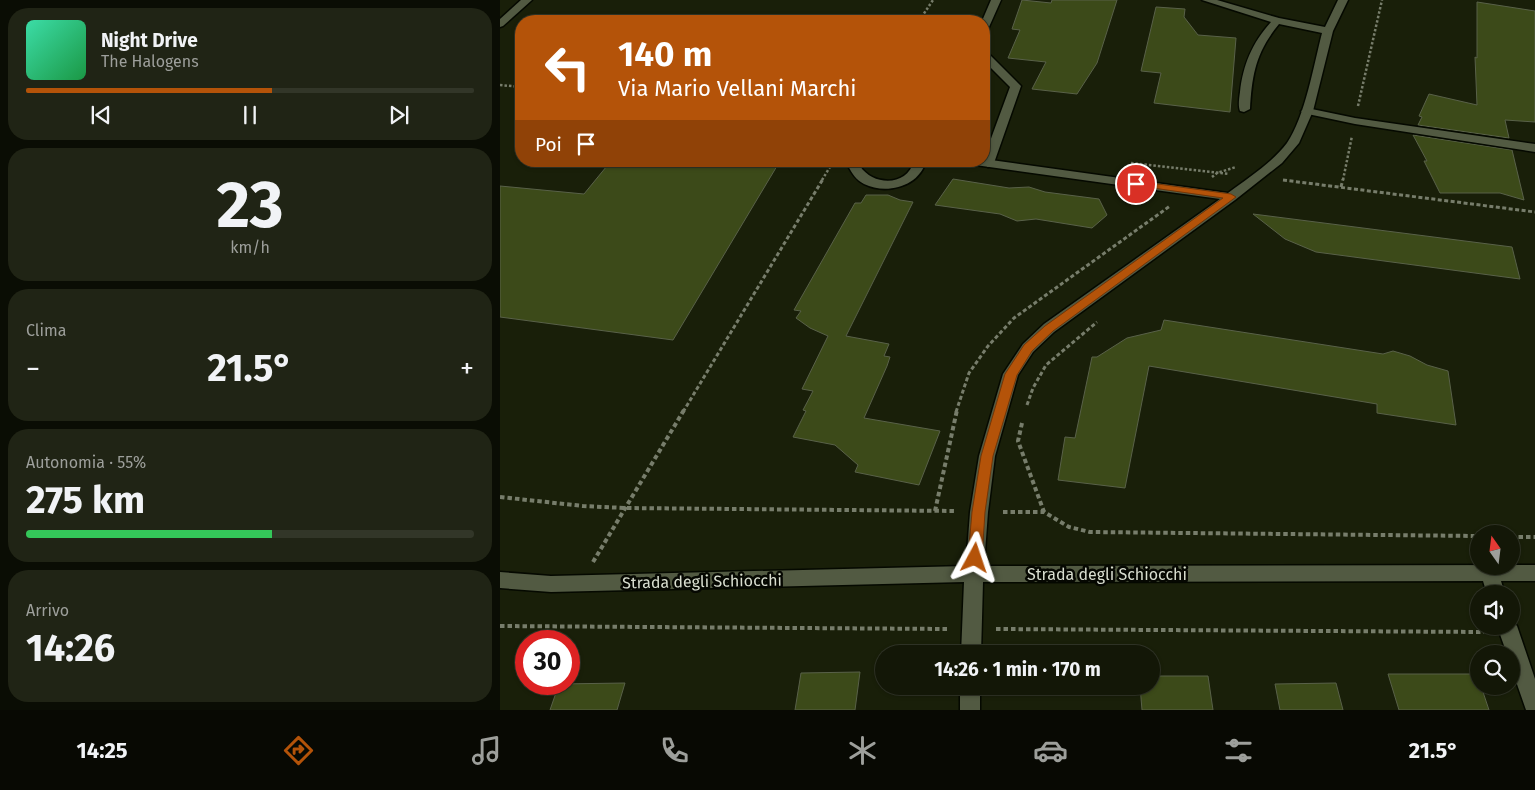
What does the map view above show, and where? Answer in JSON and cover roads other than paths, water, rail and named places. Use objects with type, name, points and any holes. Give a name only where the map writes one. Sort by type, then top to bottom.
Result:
[{"type":"street","points":[[500,24],[527,0]]},
{"type":"street","points":[[989,15],[996,0]]},
{"type":"street","points":[[1207,0],[1277,20],[1328,31]]},
{"type":"street","points":[[971,645],[979,512],[987,456],[1011,374],[1028,348],[1049,328],[1231,197],[1278,160],[1293,143],[1307,111],[1328,31],[1343,0]]},
{"type":"street","points":[[1244,109],[1247,71],[1254,52],[1264,35],[1277,20]]},
{"type":"street","points":[[990,62],[1016,86],[990,158]]},
{"type":"street","points":[[1307,111],[1355,121],[1535,148]]},
{"type":"street","points":[[990,163],[1231,197]]},
{"type":"street","points":[[854,167],[857,174],[862,179],[880,184],[904,181],[914,175],[919,167]]},
{"type":"street","name":"Strada degli Schiocchi","points":[[500,580],[580,584],[974,574],[1470,573]]},
{"type":"street","name":"Strada degli Schiocchi","points":[[1520,573],[1535,573]]},
{"type":"street","points":[[1510,635],[1535,708]]},
{"type":"street","points":[[970,695],[970,710]]}]
